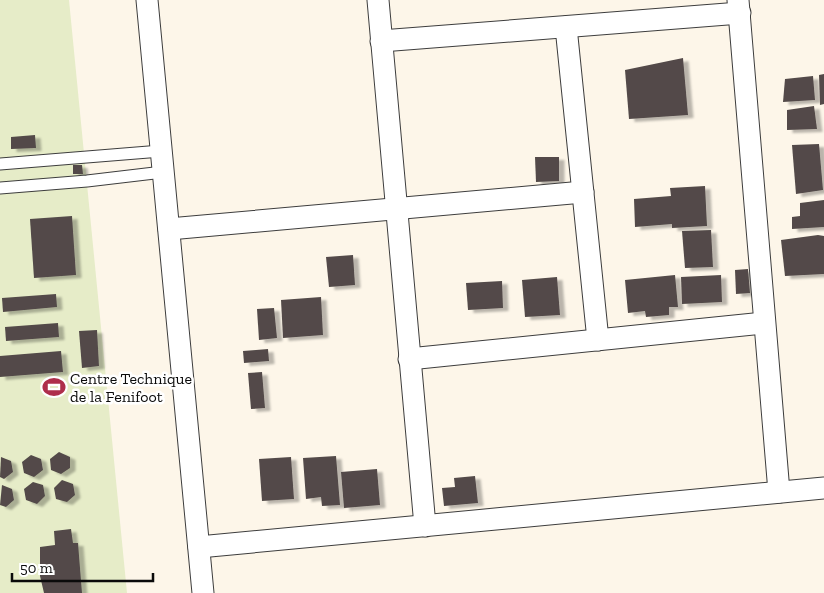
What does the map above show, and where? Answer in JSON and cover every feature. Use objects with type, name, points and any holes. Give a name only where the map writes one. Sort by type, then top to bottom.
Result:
[{"type":"street","points":[[147,0],[203,593]]},
{"type":"street","points":[[378,0],[425,526]]},
{"type":"street","points":[[381,41],[566,27],[739,7],[779,492]]},
{"type":"street","points":[[566,27],[598,340]]},
{"type":"street","points":[[169,229],[583,192]]},
{"type":"street","points":[[409,359],[764,323]]},
{"type":"street","points":[[199,547],[824,488]]},
{"type":"lane","points":[[0,164],[161,151]]},
{"type":"lane","points":[[0,188],[87,181],[163,172]]},
{"type":"green space","name":"Centre Technique de la Fenifoot","points":[[0,0],[69,0],[127,593],[0,593]]},
{"type":"building","points":[[683,58],[688,115],[629,119],[625,70]]},
{"type":"building","points":[[824,74],[824,104],[820,105],[819,75]]},
{"type":"building","points":[[813,76],[815,100],[783,102],[785,79]]},
{"type":"building","points":[[814,106],[817,129],[787,130],[787,110]]},
{"type":"building","points":[[35,135],[36,148],[11,149],[11,137]]},
{"type":"building","points":[[819,144],[823,190],[796,194],[792,145]]},
{"type":"building","points":[[535,157],[559,157],[559,181],[536,182]]},
{"type":"building","points":[[73,165],[82,165],[83,174],[73,174]]},
{"type":"building","points":[[705,186],[707,226],[672,228],[672,224],[635,227],[634,199],[671,196],[670,188]]},
{"type":"building","points":[[824,200],[824,227],[792,229],[792,217],[800,216],[800,203]]},
{"type":"building","points":[[72,216],[76,275],[34,278],[30,219]]},
{"type":"building","points":[[711,230],[713,267],[685,268],[682,231]]},
{"type":"building","points":[[818,235],[824,236],[824,274],[785,276],[781,240]]},
{"type":"building","points":[[353,255],[355,285],[329,287],[326,257]]},
{"type":"building","points":[[748,269],[750,293],[736,294],[735,270]]},
{"type":"building","points":[[675,275],[678,307],[669,307],[669,315],[646,317],[645,311],[628,313],[625,280]]},
{"type":"building","points":[[721,275],[722,302],[682,304],[681,277]]},
{"type":"building","points":[[557,277],[560,315],[525,317],[522,280]]},
{"type":"building","points":[[502,281],[503,308],[468,310],[466,283]]},
{"type":"building","points":[[56,294],[57,307],[3,312],[2,298]]},
{"type":"building","points":[[321,297],[323,335],[283,338],[281,300]]},
{"type":"building","points":[[274,308],[277,338],[259,340],[257,309]]},
{"type":"building","points":[[58,323],[59,337],[6,341],[5,327]]},
{"type":"building","points":[[97,330],[99,366],[82,368],[79,331]]},
{"type":"building","points":[[268,349],[269,361],[244,363],[243,351]]},
{"type":"building","points":[[61,351],[63,372],[0,377],[0,356]]},
{"type":"building","points":[[262,372],[265,408],[251,409],[248,373]]},
{"type":"building","points":[[59,452],[70,457],[70,468],[61,474],[51,470],[50,459]]},
{"type":"building","points":[[31,455],[41,459],[43,470],[34,477],[24,473],[22,462]]},
{"type":"building","points":[[336,456],[340,505],[322,506],[321,497],[306,499],[303,458]]},
{"type":"building","points":[[1,457],[11,461],[13,472],[4,479],[0,477]]},
{"type":"building","points":[[291,457],[294,499],[262,501],[259,459]]},
{"type":"building","points":[[377,469],[380,505],[344,508],[341,472]]},
{"type":"building","points":[[475,476],[478,503],[444,506],[442,488],[455,487],[454,478]]},
{"type":"building","points":[[62,480],[73,484],[75,495],[67,502],[56,499],[54,488]]},
{"type":"building","points":[[33,482],[43,485],[45,496],[37,504],[26,500],[24,489]]},
{"type":"building","points":[[2,485],[12,489],[14,500],[6,507],[0,505]]},
{"type":"building","points":[[71,529],[73,543],[78,543],[82,593],[44,593],[40,576],[40,547],[55,545],[54,531]]},
{"type":"place","name":"Centre Technique de la Fenifoot","points":[[54,387]]}]
